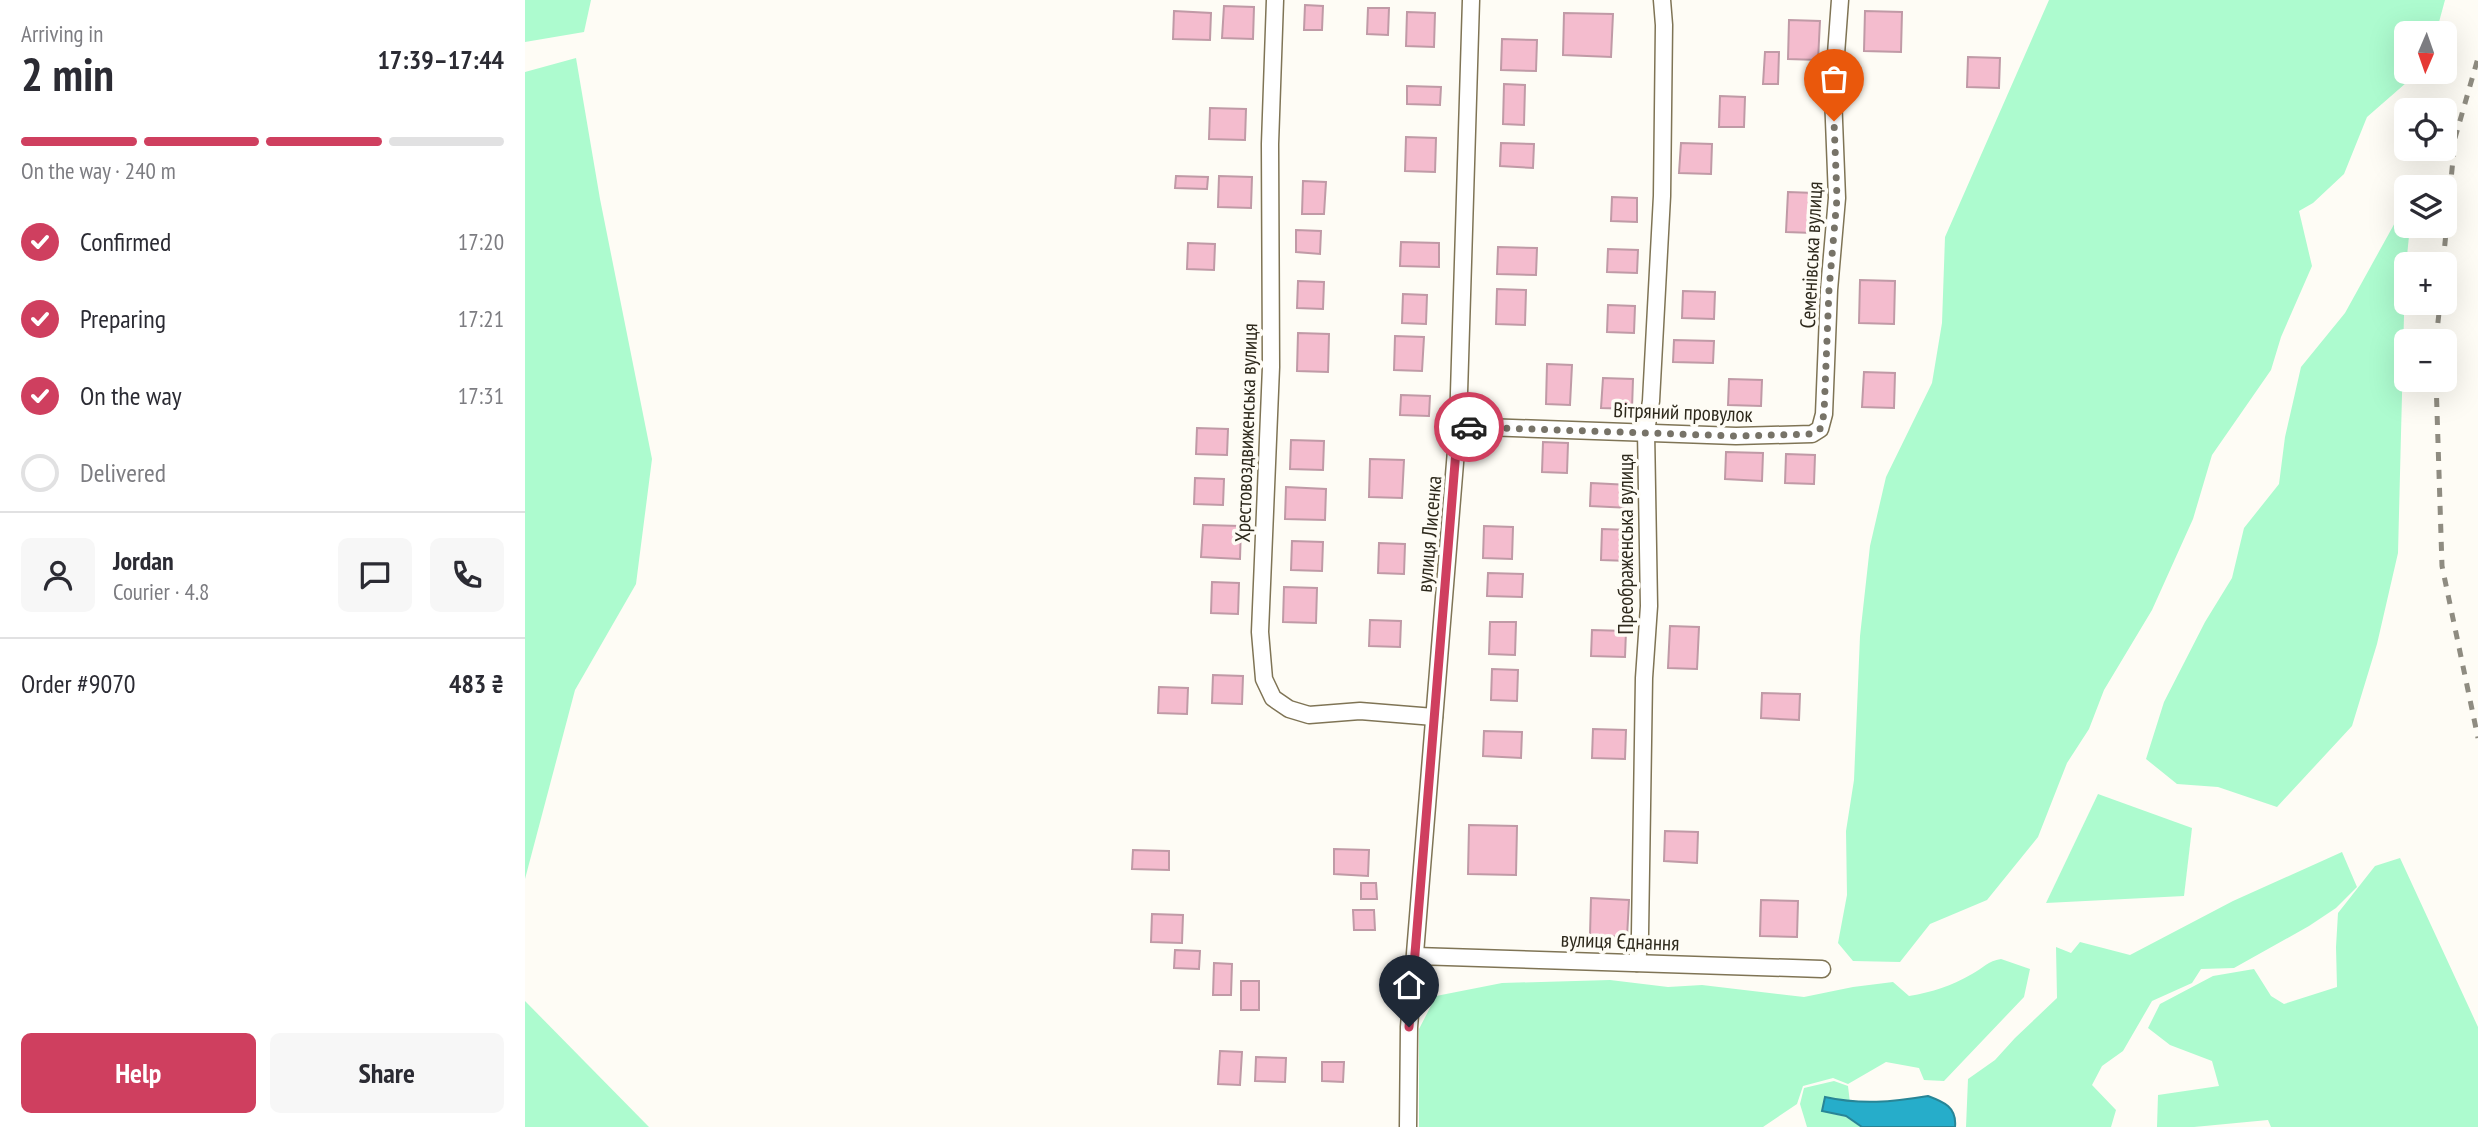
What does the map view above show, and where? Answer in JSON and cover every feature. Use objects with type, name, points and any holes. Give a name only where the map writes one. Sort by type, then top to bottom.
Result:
[{"type":"street","name":"Хрестовоздвиженська вулиця","points":[[1275,0],[1270,144],[1271,367],[1260,632],[1263,678],[1273,698],[1289,709],[1309,715],[1360,711],[1434,717]]},
{"type":"street","name":"вулиця Лисенка","points":[[1408,1127],[1409,1027],[1458,426],[1471,0]]},
{"type":"street","name":"Преображенська вулиця","points":[[1637,963],[1644,678],[1649,606],[1646,431],[1651,401],[1662,197],[1662,0]]},
{"type":"street","name":"Семенівська вулиця","points":[[1820,429],[1824,414],[1829,290],[1837,198],[1833,95],[1840,0]]},
{"type":"street","name":"Вітряний провулок","points":[[1458,426],[1736,436],[1812,434],[1820,429]]},
{"type":"street","name":"вулиця Єднання","points":[[1416,956],[1822,970]]},
{"type":"green space","points":[[525,0],[591,0],[584,32],[525,42]]},
{"type":"green space","points":[[2049,0],[2445,0],[2439,21],[2394,21],[2394,84],[2405,84],[2367,117],[2344,174],[2313,203],[2299,211],[2312,266],[2281,337],[2271,370],[2212,455],[2193,519],[2152,610],[2104,690],[2089,729],[2067,763],[2038,837],[1987,900],[1930,924],[1900,962],[1853,961],[1838,943],[1847,895],[1846,831],[1854,780],[1860,636],[1870,546],[1886,477],[1932,383],[1942,323],[1945,237]]},
{"type":"green space","points":[[576,58],[600,199],[652,459],[636,584],[575,690],[525,879],[525,72]]},
{"type":"green space","points":[[2394,224],[2394,238],[2409,238],[2407,252],[2394,252],[2394,315],[2404,315],[2404,329],[2394,329],[2394,392],[2402,392],[2398,553],[2377,644],[2352,726],[2277,807],[2218,787],[2177,784],[2146,759],[2164,702],[2205,622],[2232,578],[2244,528],[2279,484],[2285,437],[2301,367],[2345,313]]},
{"type":"green space","points":[[2098,794],[2192,828],[2184,896],[2046,903]]},
{"type":"green space","points":[[2342,852],[2357,887],[2336,908],[2234,968],[2201,969],[2192,983],[2152,1001],[2123,1051],[2102,1066],[2092,1085],[2116,1110],[2111,1127],[1966,1127],[1968,1079],[1995,1060],[2057,998],[2056,947],[2071,953],[2080,942],[2130,955],[2233,901]]},
{"type":"green space","points":[[2400,858],[2478,1027],[2478,1127],[2271,1127],[2268,1120],[2194,1127],[2157,1127],[2158,1095],[2219,1086],[2212,1061],[2170,1045],[2148,1028],[2160,1004],[2213,976],[2254,969],[2271,996],[2284,1004],[2337,987],[2338,913],[2375,866]]},
{"type":"green space","points":[[2001,959],[2030,969],[2024,997],[1944,1081],[1924,1080],[1919,1068],[1886,1062],[1848,1084],[1833,1078],[1803,1086],[1797,1104],[1763,1127],[1419,1127],[1419,1029],[1436,996],[1502,983],[1610,980],[1668,987],[1702,985],[1804,997],[1893,982],[1909,996],[1949,985]]},
{"type":"green space","points":[[525,1001],[649,1127],[525,1127]]},
{"type":"green space","points":[[1834,1081],[1848,1086],[1850,1103],[1825,1097],[1822,1111],[1846,1117],[1861,1127],[1807,1127],[1800,1104],[1804,1088]]},
{"type":"water","points":[[1928,1096],[1952,1110],[1955,1127],[1862,1127],[1846,1116],[1822,1111],[1825,1097],[1877,1102]]},
{"type":"building","points":[[1305,5],[1323,6],[1322,30],[1304,30]]},
{"type":"building","points":[[1224,6],[1254,7],[1253,39],[1222,38]]},
{"type":"building","points":[[1368,8],[1389,8],[1388,35],[1367,34]]},
{"type":"building","points":[[1174,11],[1211,13],[1210,40],[1173,39]]},
{"type":"building","points":[[1865,11],[1902,12],[1901,52],[1864,51]]},
{"type":"building","points":[[1407,12],[1435,13],[1434,47],[1406,46]]},
{"type":"building","points":[[1564,13],[1613,14],[1611,57],[1563,55]]},
{"type":"building","points":[[1789,20],[1820,21],[1818,60],[1788,59]]},
{"type":"building","points":[[1502,39],[1537,40],[1536,71],[1501,70]]},
{"type":"building","points":[[1765,52],[1779,52],[1778,84],[1763,84]]},
{"type":"building","points":[[1968,57],[2000,58],[1999,88],[1967,87]]},
{"type":"building","points":[[1504,84],[1525,85],[1524,125],[1503,124]]},
{"type":"building","points":[[1407,86],[1441,87],[1440,105],[1407,104]]},
{"type":"building","points":[[1720,96],[1745,97],[1744,127],[1719,127]]},
{"type":"building","points":[[1210,108],[1246,109],[1245,140],[1209,139]]},
{"type":"building","points":[[1406,137],[1436,138],[1435,172],[1405,171]]},
{"type":"building","points":[[1501,143],[1534,144],[1533,168],[1500,166]]},
{"type":"building","points":[[1681,143],[1712,144],[1711,174],[1679,173]]},
{"type":"building","points":[[1176,176],[1208,177],[1207,189],[1175,188]]},
{"type":"building","points":[[1219,176],[1252,177],[1251,208],[1218,207]]},
{"type":"building","points":[[1303,181],[1326,182],[1324,214],[1302,214]]},
{"type":"building","points":[[1788,192],[1815,193],[1813,233],[1786,232]]},
{"type":"building","points":[[1612,197],[1637,198],[1637,222],[1611,221]]},
{"type":"building","points":[[1296,230],[1321,231],[1320,254],[1296,252]]},
{"type":"building","points":[[1401,242],[1439,243],[1439,267],[1400,266]]},
{"type":"building","points":[[1188,243],[1215,244],[1214,270],[1187,269]]},
{"type":"building","points":[[1498,247],[1537,248],[1536,275],[1497,274]]},
{"type":"building","points":[[1608,249],[1638,250],[1637,273],[1607,272]]},
{"type":"building","points":[[1860,280],[1895,281],[1894,324],[1859,323]]},
{"type":"building","points":[[1298,281],[1324,282],[1323,309],[1297,308]]},
{"type":"building","points":[[1497,289],[1526,290],[1525,325],[1496,324]]},
{"type":"building","points":[[1683,291],[1715,292],[1714,319],[1682,318]]},
{"type":"building","points":[[1403,294],[1427,295],[1426,324],[1402,323]]},
{"type":"building","points":[[1608,305],[1635,306],[1634,333],[1607,332]]},
{"type":"building","points":[[1298,333],[1329,334],[1328,372],[1297,371]]},
{"type":"building","points":[[1395,336],[1424,337],[1422,371],[1394,370]]},
{"type":"building","points":[[1674,340],[1714,341],[1713,363],[1673,362]]},
{"type":"building","points":[[1547,364],[1572,365],[1570,405],[1546,404]]},
{"type":"building","points":[[1864,372],[1895,373],[1894,408],[1862,407]]},
{"type":"building","points":[[1603,378],[1633,379],[1632,409],[1601,408]]},
{"type":"building","points":[[1729,379],[1762,380],[1761,406],[1728,405]]},
{"type":"building","points":[[1401,395],[1430,396],[1429,416],[1400,415]]},
{"type":"building","points":[[1197,428],[1228,429],[1227,455],[1196,454]]},
{"type":"building","points":[[1291,440],[1324,441],[1323,470],[1290,469]]},
{"type":"building","points":[[1543,442],[1568,443],[1567,473],[1542,472]]},
{"type":"building","points":[[1726,452],[1763,453],[1762,481],[1725,479]]},
{"type":"building","points":[[1786,454],[1815,455],[1814,484],[1785,483]]},
{"type":"building","points":[[1370,459],[1404,460],[1402,498],[1369,497]]},
{"type":"building","points":[[1195,478],[1224,479],[1223,505],[1194,504]]},
{"type":"building","points":[[1591,483],[1630,485],[1630,508],[1590,506]]},
{"type":"building","points":[[1286,487],[1326,489],[1325,520],[1285,519]]},
{"type":"building","points":[[1203,525],[1241,526],[1240,559],[1201,557]]},
{"type":"building","points":[[1484,526],[1513,527],[1512,559],[1483,558]]},
{"type":"building","points":[[1602,529],[1630,530],[1629,561],[1601,560]]},
{"type":"building","points":[[1292,541],[1323,542],[1322,571],[1291,570]]},
{"type":"building","points":[[1379,543],[1405,544],[1404,574],[1378,573]]},
{"type":"building","points":[[1488,573],[1523,574],[1522,597],[1487,596]]},
{"type":"building","points":[[1212,582],[1239,583],[1238,614],[1211,613]]},
{"type":"building","points":[[1284,587],[1317,588],[1316,623],[1283,622]]},
{"type":"building","points":[[1370,620],[1401,621],[1400,647],[1369,646]]},
{"type":"building","points":[[1490,622],[1516,622],[1515,655],[1489,654]]},
{"type":"building","points":[[1670,626],[1699,627],[1697,669],[1668,668]]},
{"type":"building","points":[[1592,630],[1626,631],[1625,657],[1591,656]]},
{"type":"building","points":[[1492,669],[1518,670],[1517,701],[1491,700]]},
{"type":"building","points":[[1213,675],[1243,676],[1242,704],[1212,703]]},
{"type":"building","points":[[1159,687],[1188,688],[1187,714],[1158,713]]},
{"type":"building","points":[[1762,693],[1800,694],[1799,720],[1761,718]]},
{"type":"building","points":[[1593,729],[1626,730],[1625,759],[1592,758]]},
{"type":"building","points":[[1484,731],[1522,732],[1521,758],[1483,756]]},
{"type":"building","points":[[1469,825],[1517,826],[1516,875],[1468,874]]},
{"type":"building","points":[[1665,831],[1698,832],[1697,863],[1664,861]]},
{"type":"building","points":[[1334,849],[1369,850],[1368,876],[1334,874]]},
{"type":"building","points":[[1133,850],[1169,851],[1169,870],[1132,869]]},
{"type":"building","points":[[1361,883],[1376,883],[1377,899],[1361,899]]},
{"type":"building","points":[[1591,898],[1629,900],[1627,937],[1590,935]]},
{"type":"building","points":[[1761,900],[1798,901],[1797,937],[1760,936]]},
{"type":"building","points":[[1353,910],[1374,910],[1375,930],[1354,930]]},
{"type":"building","points":[[1152,914],[1183,915],[1182,943],[1151,942]]},
{"type":"building","points":[[1175,950],[1200,951],[1199,969],[1174,968]]},
{"type":"building","points":[[1214,963],[1232,964],[1231,995],[1213,995]]},
{"type":"building","points":[[1241,981],[1259,981],[1259,1010],[1241,1010]]},
{"type":"building","points":[[1220,1051],[1242,1052],[1240,1085],[1218,1084]]},
{"type":"building","points":[[1256,1057],[1286,1058],[1285,1082],[1255,1081]]},
{"type":"building","points":[[1322,1062],[1344,1062],[1343,1082],[1322,1081]]},
{"type":"railway","points":[[2444,252],[2455,138],[2478,58]]},
{"type":"railway","points":[[2437,329],[2439,315]]},
{"type":"railway","points":[[2436,392],[2442,566],[2478,738]]},
{"type":"way so far","points":[[1469,427],[1736,436],[1812,434],[1820,429],[1824,414],[1829,290],[1837,198],[1834,121]]},
{"type":"route","points":[[1409,1027],[1458,426],[1469,427]]}]
